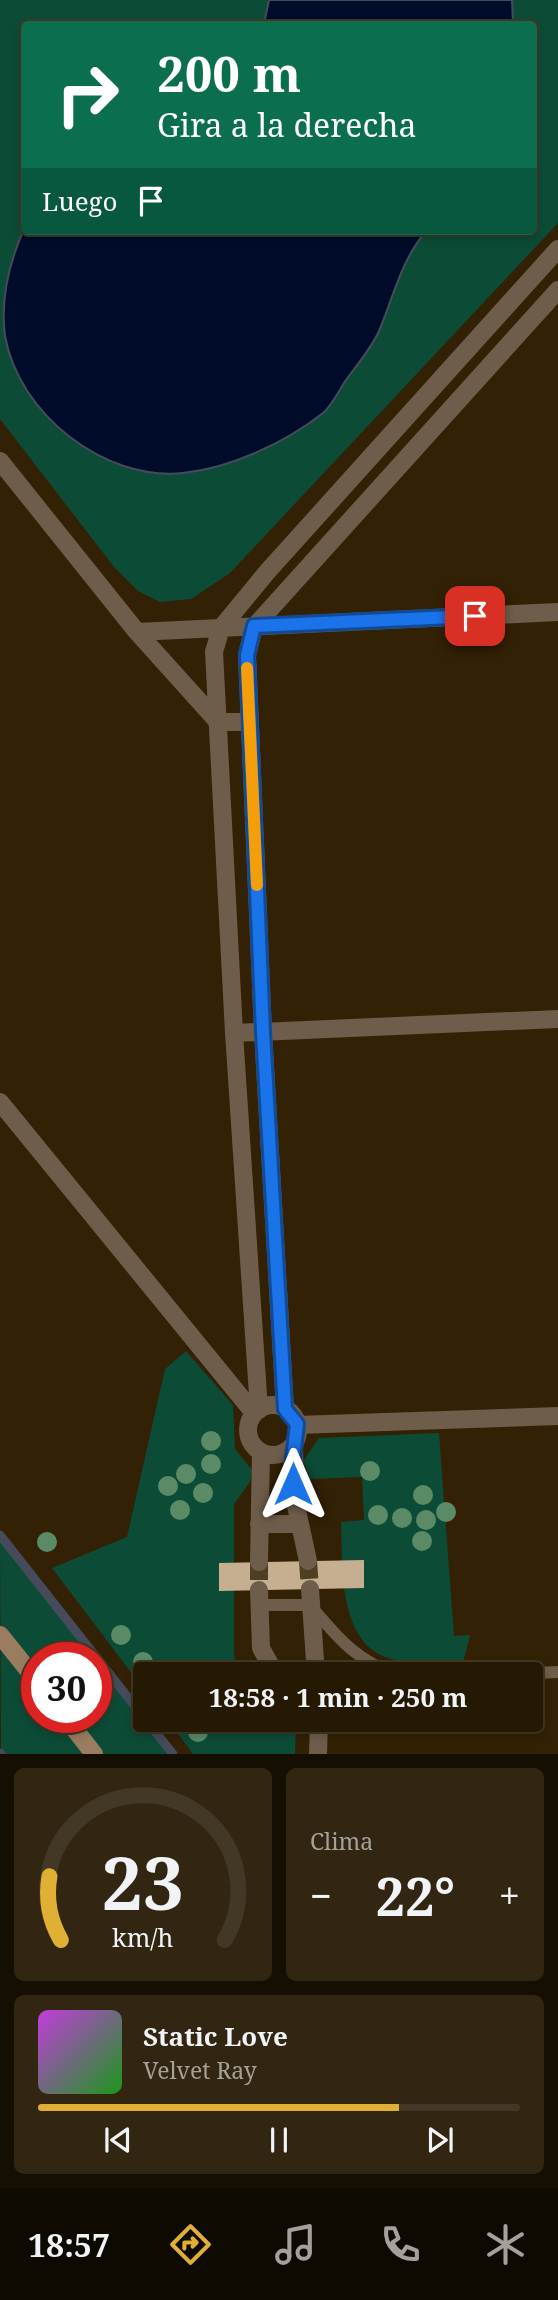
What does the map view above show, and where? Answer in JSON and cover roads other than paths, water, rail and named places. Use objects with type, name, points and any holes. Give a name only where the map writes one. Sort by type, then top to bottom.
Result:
[{"type":"main road","points":[[0,1635],[21,1661]]},
{"type":"main road","points":[[78,1733],[94,1754]]},
{"type":"street","points":[[294,1444],[282,1454],[267,1455],[261,1452],[248,1434],[257,1411],[233,1033],[214,652],[221,628],[267,572],[558,249]]},
{"type":"street","points":[[285,1409],[263,1032],[247,655],[254,626],[558,290]]},
{"type":"street","points":[[0,461],[137,632],[218,723]]},
{"type":"street","points":[[137,632],[558,612]]},
{"type":"street","points":[[218,723],[250,722]]},
{"type":"street","points":[[233,1033],[558,1019]]},
{"type":"street","points":[[0,1102],[257,1411]]},
{"type":"street","points":[[257,1411],[272,1405],[285,1409],[297,1424],[292,1467],[308,1561]]},
{"type":"street","points":[[297,1424],[558,1416]]},
{"type":"street","points":[[258,1562],[262,1494],[261,1452]]},
{"type":"street","points":[[259,1524],[300,1524]]},
{"type":"street","points":[[310,1597],[315,1662]]},
{"type":"street","points":[[260,1598],[261,1647],[269,1662]]},
{"type":"street","points":[[311,1754],[317,1732]]},
{"type":"street","points":[[318,1754],[319,1732]]},
{"type":"lane","points":[[260,1598],[310,1597],[354,1655],[366,1662]]},
{"type":"water","points":[[269,0],[512,0],[513,21],[265,21]]},
{"type":"water","points":[[22,235],[423,235],[404,266],[376,338],[326,410],[292,434],[238,460],[183,473],[153,473],[124,466],[96,454],[70,437],[47,416],[13,365],[5,336],[7,281]]},
{"type":"waterway","points":[[0,1535],[133,1704]]},
{"type":"waterway","points":[[156,1732],[173,1754]]},
{"type":"tunnel","points":[[308,1561],[310,1589]]},
{"type":"tunnel","points":[[259,1562],[259,1590]]}]
